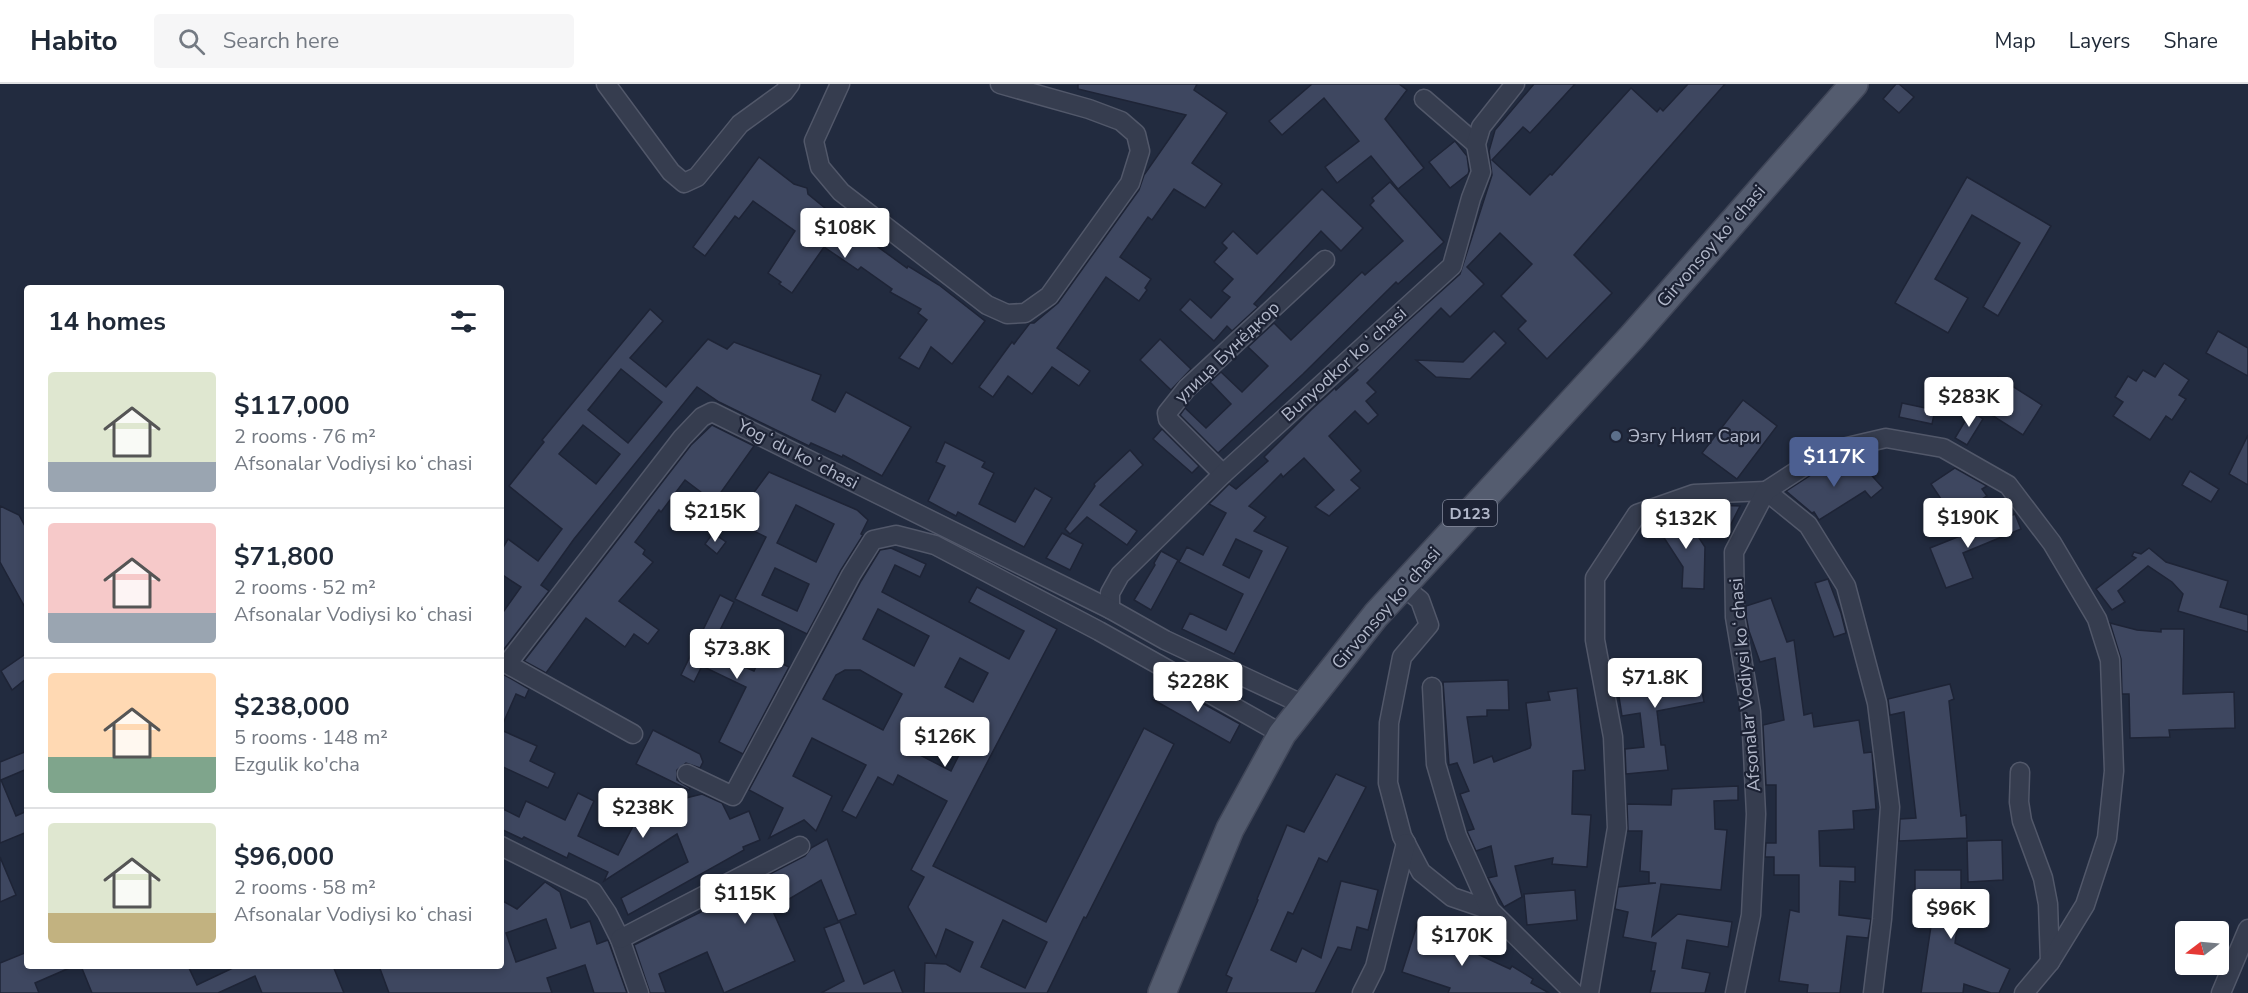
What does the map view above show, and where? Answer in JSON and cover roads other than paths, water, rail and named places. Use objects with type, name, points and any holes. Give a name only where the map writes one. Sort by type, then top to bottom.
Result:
[{"type":"main road","name":"Girvonsoy koʻchasi","points":[[1162,993],[1230,829],[1282,734],[1304,705],[1376,615],[1632,337],[1854,84]]},
{"type":"street","points":[[606,84],[670,172],[684,183],[697,177],[740,124],[784,92],[790,84]]},
{"type":"street","points":[[840,84],[813,141],[820,167],[841,192],[987,305],[1007,314],[1025,313],[1048,296],[1130,183],[1140,152],[1136,134],[1121,121],[1089,108],[1000,84]]},
{"type":"street","points":[[1424,99],[1476,144],[1482,127],[1515,84]]},
{"type":"street","name":"Bunyodkor koʻchasi","points":[[1110,609],[1110,593],[1120,575],[1223,474],[1452,266],[1471,198],[1481,172],[1476,144]]},
{"type":"street","name":"улица Бунёдкор","points":[[1223,474],[1168,419],[1167,413],[1187,388],[1325,260]]},
{"type":"street","name":"Yogʻdu koʻchasi","points":[[633,734],[504,669],[682,438],[702,417],[712,412],[1110,609],[1165,640],[1304,705]]},
{"type":"street","name":"Afsonalar Vodiysi koʻchasi","points":[[1735,993],[1751,915],[1756,814],[1751,712],[1735,617],[1734,552],[1766,491],[1826,452],[1886,438],[1943,447],[2008,485],[2052,543],[2097,619],[2110,660],[2114,771],[2108,838],[2085,906],[2050,962],[2024,993]]},
{"type":"street","points":[[1589,993],[1617,828],[1613,737],[1595,640],[1595,578],[1637,514],[1694,494],[1766,491],[1808,525],[1846,586],[1877,703],[1890,807],[1882,919],[1873,993]]},
{"type":"street","points":[[687,774],[733,796],[850,575],[873,540],[896,535],[935,544],[1282,734]]},
{"type":"street","points":[[1402,586],[1420,600],[1429,625],[1402,657],[1389,723],[1388,783],[1402,836],[1421,872],[1452,897],[1490,910]]},
{"type":"street","points":[[1432,687],[1436,764],[1457,836],[1490,910],[1574,993]]},
{"type":"street","points":[[2020,772],[2019,802],[2022,821],[2043,878],[2046,896],[2050,962]]},
{"type":"street","points":[[1362,993],[1375,967],[1406,843]]},
{"type":"street","points":[[620,939],[800,846]]},
{"type":"street","points":[[504,848],[593,892],[620,939],[639,993]]},
{"type":"street","points":[[2221,993],[2248,929]]},
{"type":"place","name":"Эзгу Ният Сари","points":[[1616,436]]}]
